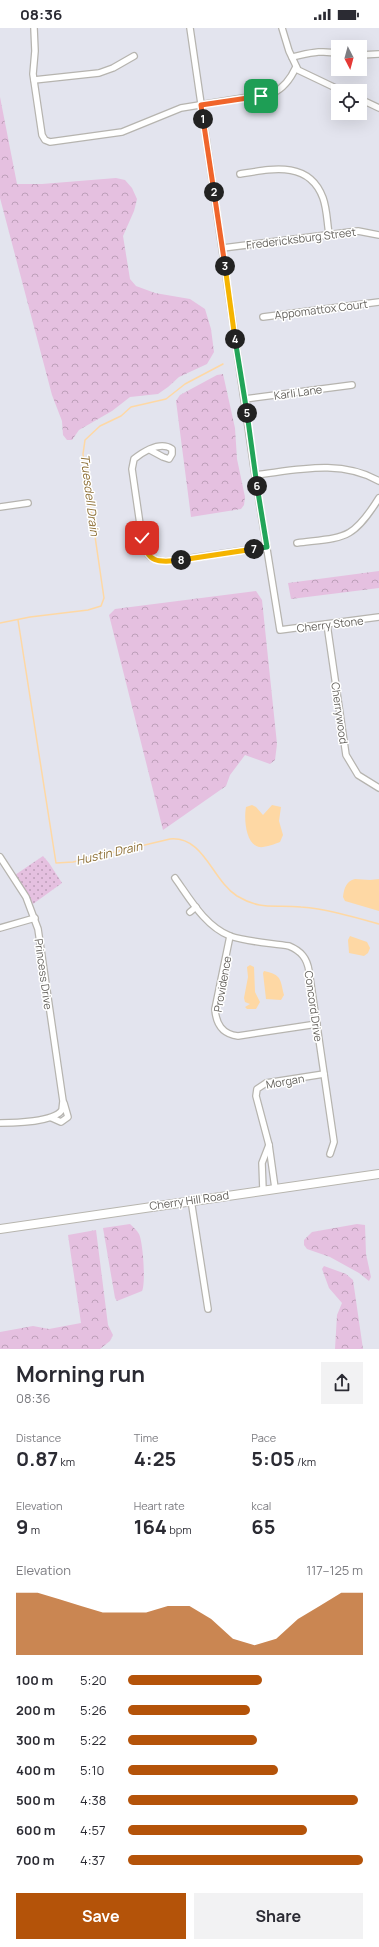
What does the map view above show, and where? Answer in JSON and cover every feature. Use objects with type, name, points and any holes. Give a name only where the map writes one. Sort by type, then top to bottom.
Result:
[{"type":"main road","name":"Cherry Hill Road","points":[[0,1229],[191,1200],[379,1174]]},
{"type":"street","points":[[34,28],[36,38],[34,80],[42,135],[46,141],[59,141],[122,132],[170,112],[201,105],[273,93],[282,88],[293,74],[296,67]]},
{"type":"street","points":[[150,450],[143,452],[134,460],[132,469],[144,549],[150,558],[160,562],[171,561],[267,547],[255,475],[190,28]]},
{"type":"street","points":[[282,28],[296,67],[300,72],[331,86]]},
{"type":"street","points":[[292,57],[322,51],[331,52]]},
{"type":"street","points":[[367,54],[379,54]]},
{"type":"street","points":[[34,80],[99,73],[113,68],[134,56]]},
{"type":"street","points":[[367,102],[379,108]]},
{"type":"street","points":[[240,174],[282,168],[294,170],[305,176],[318,188],[323,198],[329,234]]},
{"type":"street","name":"Fredericksburg Street","points":[[222,248],[358,231],[379,234]]},
{"type":"street","name":"Appomattox Court","points":[[263,317],[379,302]]},
{"type":"street","name":"Karli Lane","points":[[245,400],[352,385]]},
{"type":"street","points":[[255,475],[316,467],[335,467],[362,473],[379,481]]},
{"type":"street","points":[[297,543],[339,537],[351,532],[366,520],[379,498]]},
{"type":"street","points":[[0,507],[28,503]]},
{"type":"street","name":"Cherry Stone","points":[[267,547],[280,630],[379,617]]},
{"type":"street","name":"Cherrywood","points":[[327,624],[346,755],[358,775],[379,788]]},
{"type":"street","name":"Princess Drive","points":[[0,857],[26,897],[35,918],[63,1101],[62,1110],[57,1116],[52,1118],[0,1123]]},
{"type":"street","name":"Concord Drive","points":[[176,878],[196,907],[210,923],[230,936],[289,946],[300,952],[308,966],[334,1142],[330,1154]]},
{"type":"street","points":[[190,912],[196,907]]},
{"type":"street","points":[[0,928],[35,918]]},
{"type":"street","name":"Providence","points":[[230,936],[216,1008],[216,1020],[223,1030],[229,1034],[238,1036],[317,1024]]},
{"type":"street","name":"Morgan","points":[[269,1145],[256,1096],[259,1086],[266,1082],[324,1074]]},
{"type":"street","points":[[269,1145],[274,1188]]},
{"type":"street","points":[[264,1190],[262,1163],[269,1145]]},
{"type":"street","points":[[191,1200],[208,1309]]},
{"type":"green space","points":[[0,97],[17,184],[42,184],[116,178],[125,180],[132,188],[137,199],[134,211],[123,236],[130,279],[136,286],[155,293],[190,299],[205,309],[211,329],[214,352],[207,364],[179,377],[158,394],[130,397],[112,411],[79,430],[72,440],[67,440],[63,435],[62,421],[52,395],[0,198]]},
{"type":"green space","points":[[223,374],[235,428],[237,459],[245,497],[244,505],[241,509],[191,517],[176,401],[180,395],[217,375]]},
{"type":"green space","points":[[379,571],[379,588],[291,599],[288,583]]},
{"type":"green space","points":[[256,591],[262,600],[277,744],[275,760],[270,764],[245,755],[230,775],[226,786],[163,830],[109,615],[115,609]]},
{"type":"green space","points":[[43,856],[62,883],[33,904],[15,875]]},
{"type":"green space","points":[[130,1224],[139,1234],[142,1245],[144,1262],[143,1287],[142,1291],[117,1301],[115,1298],[103,1228]]},
{"type":"green space","points":[[357,1224],[365,1225],[366,1254],[371,1277],[369,1281],[359,1273],[330,1257],[307,1249],[304,1245],[304,1240],[312,1232]]},
{"type":"green space","points":[[96,1230],[108,1325],[113,1335],[110,1341],[100,1349],[0,1349],[0,1332],[33,1326],[49,1329],[81,1323],[68,1235]]},
{"type":"green space","points":[[324,1266],[346,1274],[353,1280],[363,1349],[335,1349],[337,1315],[342,1303],[329,1288],[322,1269]]},
{"type":"shaded area","points":[[252,805],[256,807],[263,815],[272,805],[281,807],[279,821],[283,835],[280,842],[270,846],[259,847],[254,845],[246,830],[245,817],[246,807]]},
{"type":"shaded area","points":[[355,879],[379,879],[379,911],[345,901],[343,897],[346,886],[349,882]]},
{"type":"shaded area","points":[[350,936],[367,942],[370,948],[368,953],[364,956],[349,953],[348,940]]},
{"type":"shaded area","points":[[250,965],[254,967],[255,992],[260,1002],[256,1009],[247,1009],[245,1007],[250,1004],[245,1002],[244,998],[248,977],[247,967]]},
{"type":"shaded area","points":[[264,971],[274,974],[279,978],[284,995],[281,1000],[266,999]]},
{"type":"waterway","name":"Truesdell Drain","points":[[0,623],[30,617],[88,610],[101,606],[104,598],[83,454],[85,440],[100,426],[121,416],[131,407],[166,399],[185,384],[223,364]]},
{"type":"waterway","name":"Hustin Drain","points":[[18,620],[56,863],[73,862],[170,839],[182,840],[191,844],[200,851],[228,889],[246,901],[254,904],[269,906],[311,908],[379,924]]},
{"type":"route","points":[[142,538],[144,549],[150,558],[160,562],[267,547],[255,475],[201,105],[261,96]]}]
